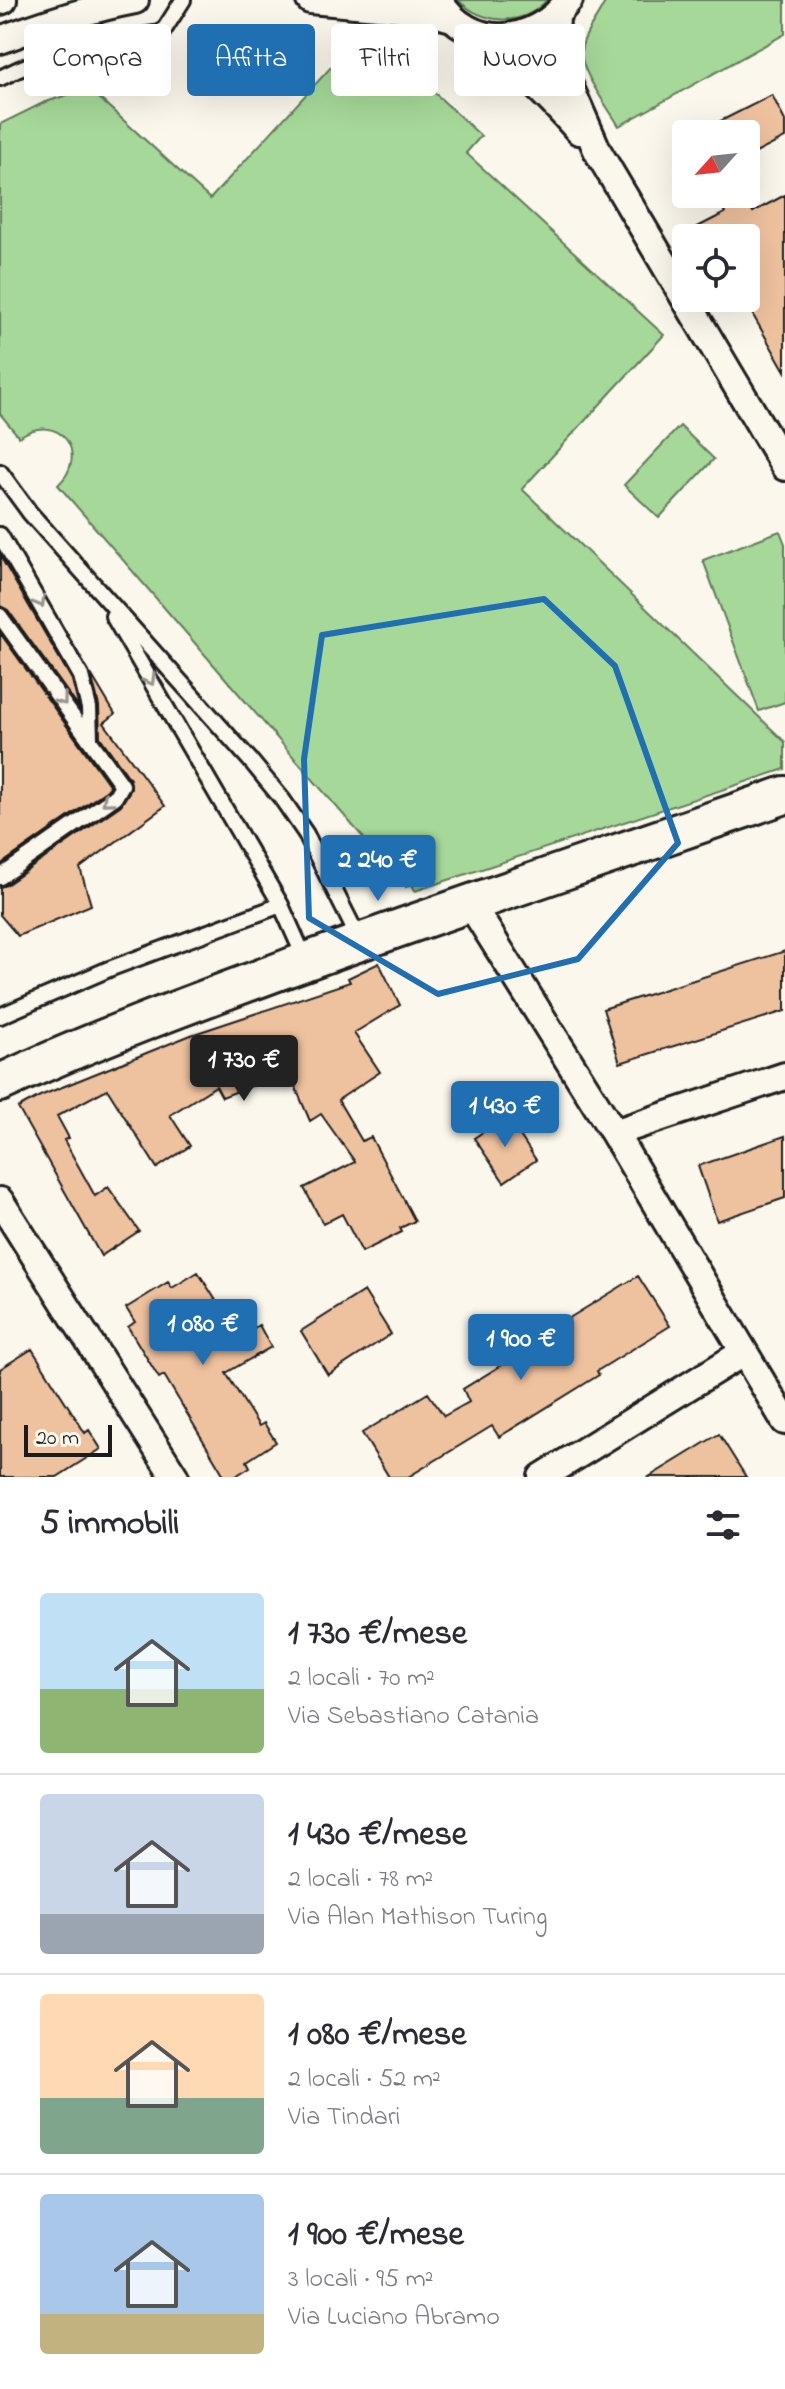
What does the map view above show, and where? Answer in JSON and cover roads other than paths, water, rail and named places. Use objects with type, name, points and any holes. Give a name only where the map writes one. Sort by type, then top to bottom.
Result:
[{"type":"main road","points":[[0,1083],[104,1037],[360,941],[785,795]]},
{"type":"street","points":[[0,40],[66,16],[135,0]]},
{"type":"street","points":[[310,0],[423,10],[454,16],[488,36],[506,37],[542,27],[563,8]]},
{"type":"street","points":[[563,8],[555,40],[557,58],[598,152],[785,467]]},
{"type":"street","points":[[454,16],[507,57],[545,92],[598,152]]},
{"type":"street","points":[[470,903],[614,1133],[744,1352],[778,1393],[785,1421]]},
{"type":"street","points":[[614,1133],[785,1076]]},
{"type":"street","points":[[0,1201],[175,1477]]},
{"type":"street","points":[[542,1477],[744,1352]]},
{"type":"lane","points":[[0,78],[64,52],[162,33],[183,0]]},
{"type":"lane","points":[[0,472],[30,513],[282,799],[306,834],[360,941]]},
{"type":"lane","points":[[0,535],[81,676],[89,708],[90,739]]},
{"type":"lane","points":[[97,588],[281,905],[307,961]]},
{"type":"lane","points":[[0,616],[122,785],[115,797],[0,877]]},
{"type":"lane","points":[[0,1016],[109,969],[281,905]]}]
